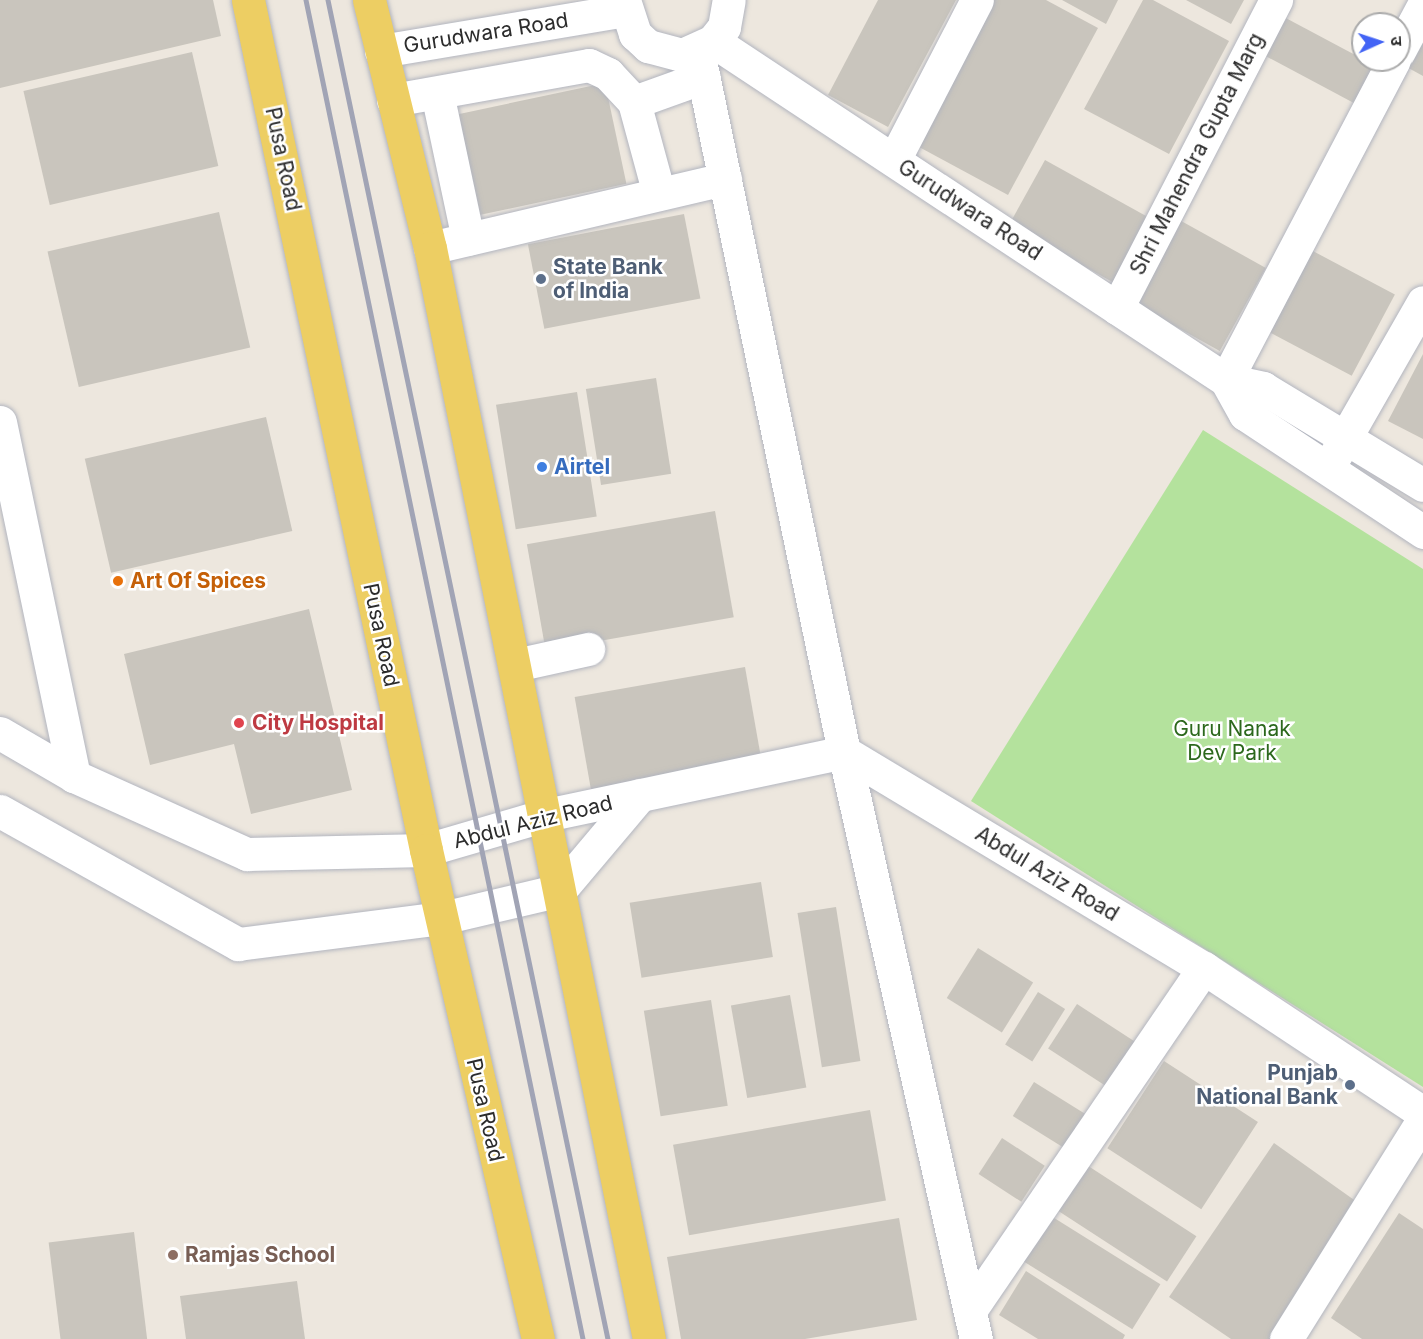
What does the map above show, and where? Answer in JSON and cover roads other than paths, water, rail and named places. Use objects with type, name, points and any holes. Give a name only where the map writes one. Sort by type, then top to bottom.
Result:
[{"type":"main road","name":"Pusa Road","points":[[248,0],[426,850],[538,1339]]},
{"type":"main road","points":[[369,0],[430,248],[546,816],[649,1339]]},
{"type":"street","points":[[634,102],[705,56],[724,27],[729,0]]},
{"type":"street","points":[[894,160],[977,0]]},
{"type":"street","name":"Shri Mahendra Gupta Marg","points":[[1117,308],[1276,0]]},
{"type":"street","name":"Gurudwara Road","points":[[381,51],[625,5]]},
{"type":"street","points":[[625,5],[635,34],[648,46],[682,55],[705,56]]},
{"type":"street","points":[[1411,28],[1423,6]]},
{"type":"street","name":"Gurudwara Road","points":[[705,56],[894,160],[1227,380],[1263,388],[1423,485]]},
{"type":"street","points":[[705,56],[726,179],[844,752],[974,1324]]},
{"type":"street","points":[[393,100],[589,65],[608,74],[634,102],[659,194]]},
{"type":"street","points":[[1227,380],[1389,72]]},
{"type":"street","points":[[436,93],[468,239]]},
{"type":"street","points":[[430,248],[726,179]]},
{"type":"street","points":[[1327,468],[1423,302]]},
{"type":"street","name":"Gurudwara Road","points":[[1227,380],[1245,414],[1423,532]]},
{"type":"street","points":[[0,422],[74,776]]},
{"type":"street","points":[[515,665],[588,649]]},
{"type":"street","name":"Abdul Aziz Road","points":[[0,733],[74,776],[247,854],[426,850],[546,816],[844,752],[1204,968],[1423,1113]]},
{"type":"street","name":"Abdul Aziz Road","points":[[560,890],[640,795]]},
{"type":"street","points":[[0,812],[238,944],[442,918],[560,890]]},
{"type":"street","points":[[974,1324],[1204,968]]},
{"type":"street","points":[[1286,1339],[1423,1120]]},
{"type":"railway","points":[[306,0],[583,1339]]},
{"type":"railway","points":[[328,0],[608,1339]]},
{"type":"place","name":"State Bank of India","points":[[541,279]]},
{"type":"place","name":"Airtel","points":[[542,467]]},
{"type":"place","name":"Art Of Spices","points":[[118,581]]},
{"type":"place","name":"City Hospital","points":[[239,723]]},
{"type":"place","name":"Punjab National Bank","points":[[1350,1085]]},
{"type":"place","name":"Ramjas School","points":[[173,1255]]},
{"type":"park label","name":"Guru Nanak Dev Park","points":[[1232,741]]}]
